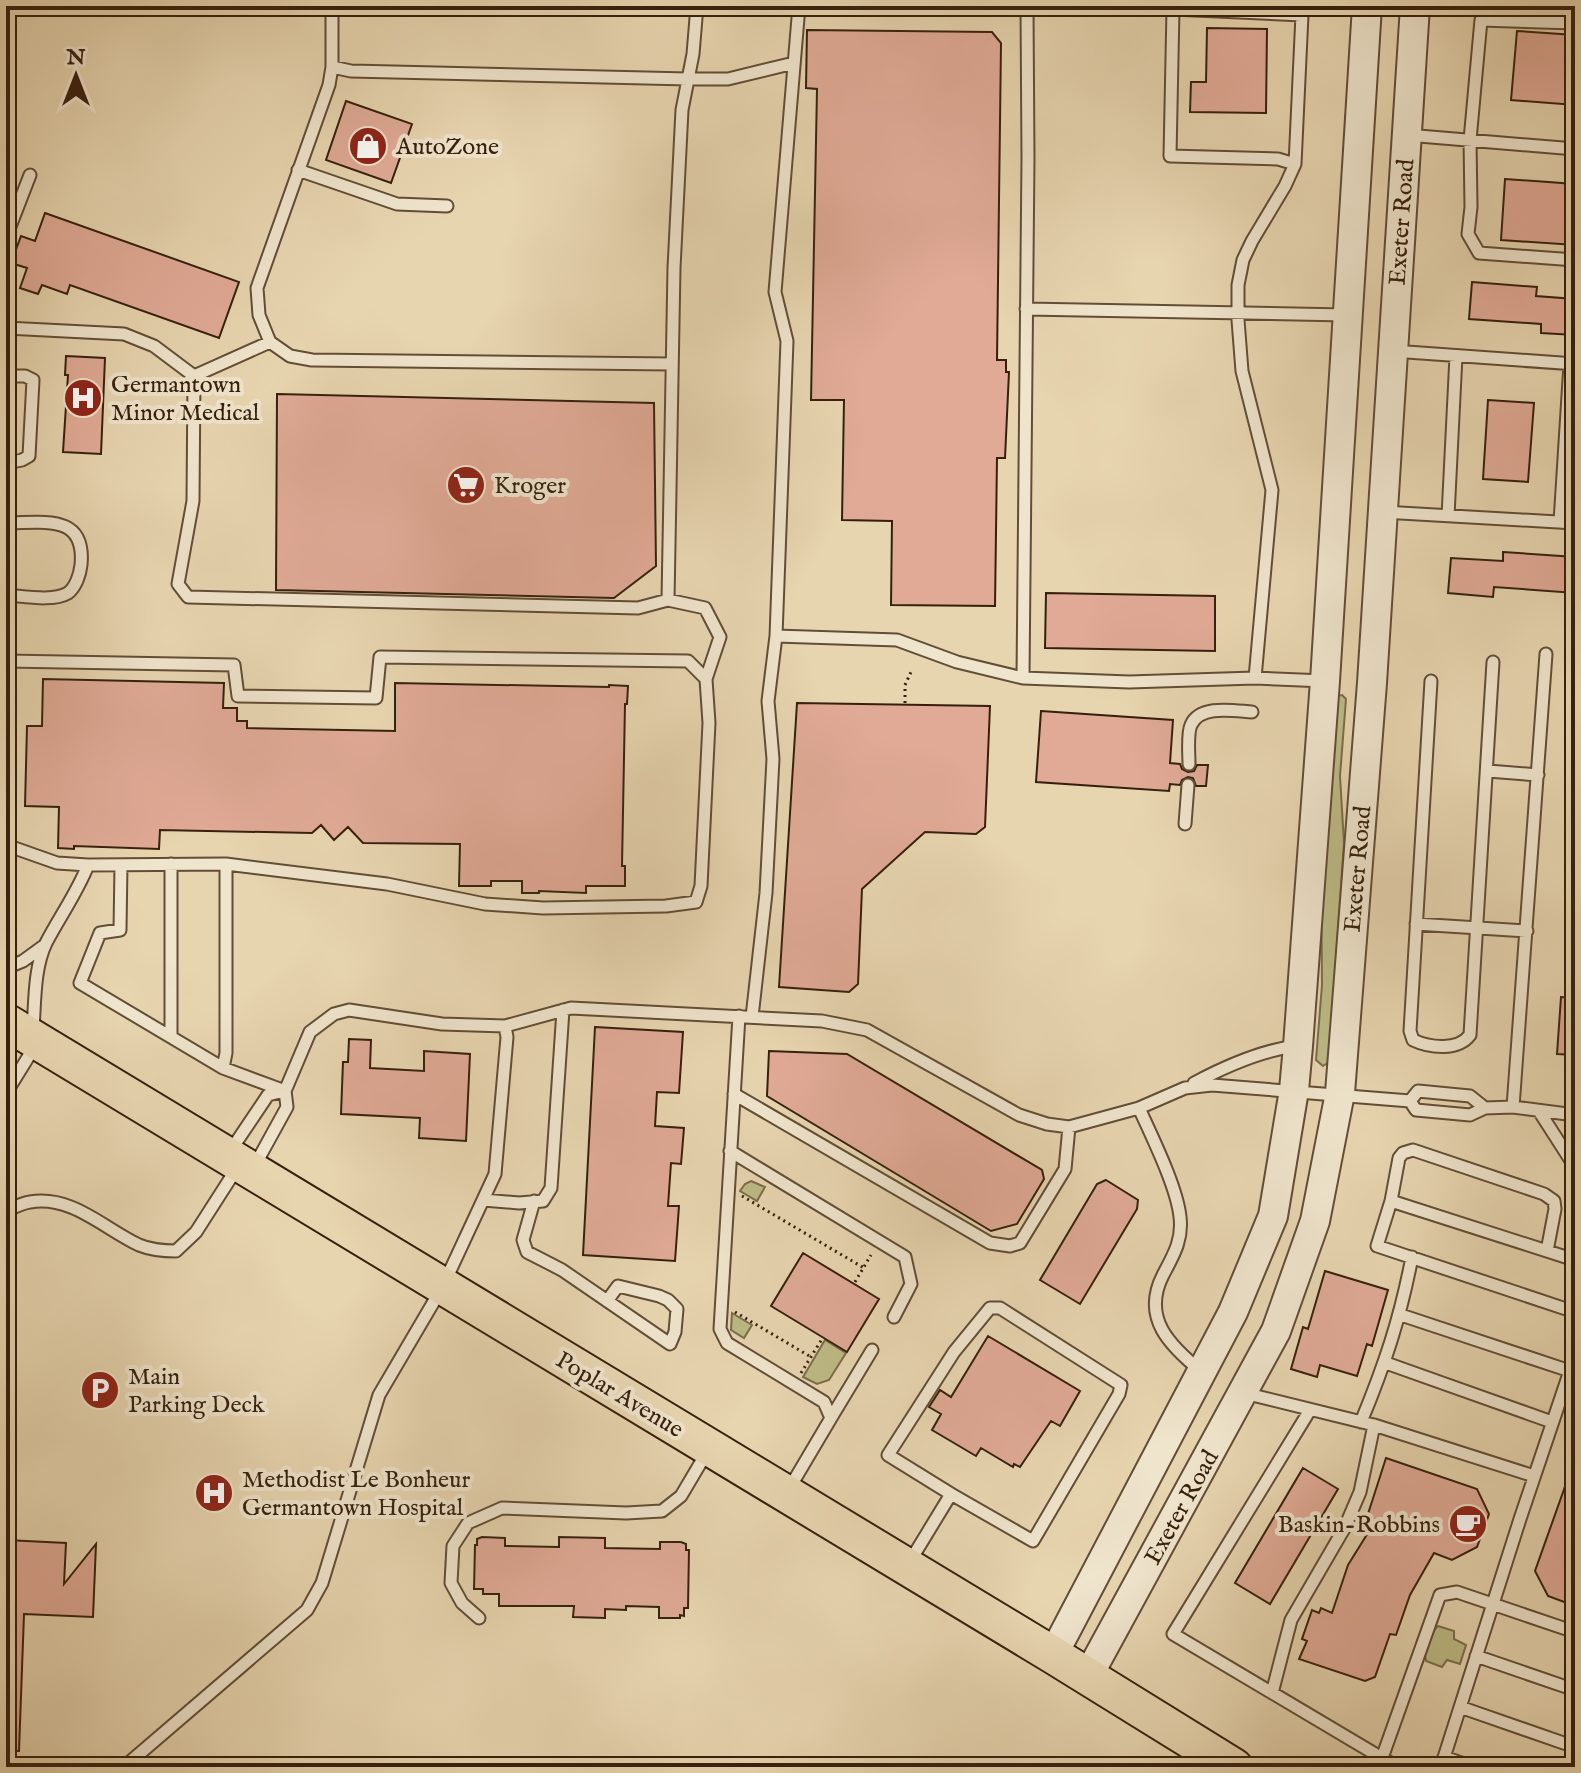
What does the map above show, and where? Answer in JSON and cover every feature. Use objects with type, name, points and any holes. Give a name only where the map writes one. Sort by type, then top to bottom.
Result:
[{"type":"main road","name":"Poplar Avenue","points":[[25,1034],[1088,1676],[1212,1758]]},
{"type":"street","name":"Exeter Road","points":[[1053,1655],[1233,1312],[1273,1216],[1294,1090],[1298,1046],[1325,681],[1367,6]]},
{"type":"street","name":"Exeter Road","points":[[1088,1676],[1276,1331],[1315,1221],[1340,1093],[1372,683],[1415,6]]},
{"type":"lane","points":[[332,6],[329,85],[257,288],[259,315],[270,342],[290,356],[312,360],[672,364]]},
{"type":"lane","points":[[668,600],[672,364],[682,110],[693,54],[697,6]]},
{"type":"lane","points":[[752,1017],[766,893],[773,759],[768,701],[776,636],[787,341],[775,292],[799,6],[1173,8],[1302,15],[1295,164],[1243,260],[1238,285],[1242,371],[1272,490],[1255,678]]},
{"type":"lane","points":[[1023,678],[1027,8]]},
{"type":"lane","points":[[1173,8],[1170,156],[1278,159],[1295,164]]},
{"type":"lane","points":[[1575,23],[1481,20],[1470,140],[1471,207],[1468,234],[1479,253],[1575,260]]},
{"type":"lane","points":[[332,67],[351,71],[728,79],[794,63]]},
{"type":"lane","points":[[1407,135],[1575,149]]},
{"type":"lane","points":[[298,170],[397,204],[447,206]]},
{"type":"lane","points":[[6,237],[30,175]]},
{"type":"lane","points":[[1026,309],[1348,315]]},
{"type":"lane","points":[[6,328],[124,334],[154,346],[194,376]]},
{"type":"lane","points":[[194,376],[270,342]]},
{"type":"lane","points":[[1393,351],[1572,364],[1560,522]]},
{"type":"lane","points":[[1448,516],[1456,356]]},
{"type":"lane","points":[[6,376],[25,376],[33,380],[29,456],[6,463]]},
{"type":"lane","points":[[6,845],[57,863],[226,864],[387,884],[485,904],[543,908],[666,906],[696,902],[701,886],[709,723],[706,679],[720,637],[705,608],[668,600],[638,608],[188,597],[178,584],[193,501],[194,376]]},
{"type":"lane","points":[[1383,512],[1575,523]]},
{"type":"lane","points":[[6,523],[64,524],[75,531],[81,542],[81,565],[78,581],[69,592],[55,597],[6,595]]},
{"type":"lane","points":[[776,636],[897,640],[957,662],[1023,678],[1129,682],[1255,678],[1325,681]]},
{"type":"lane","points":[[1513,1107],[1546,654]]},
{"type":"lane","points":[[6,661],[234,665],[238,696],[376,698],[380,657],[688,661],[706,679]]},
{"type":"lane","points":[[1431,681],[1410,1031],[1413,1040],[1421,1044],[1453,1046],[1465,1042],[1470,1035],[1493,662]]},
{"type":"lane","points":[[1189,764],[1191,725],[1200,715],[1215,710],[1252,712]]},
{"type":"lane","points":[[1488,771],[1538,775]]},
{"type":"lane","points":[[1185,824],[1188,785]]},
{"type":"lane","points":[[171,864],[171,1037]]},
{"type":"lane","points":[[223,1068],[226,1053],[226,864]]},
{"type":"lane","points":[[6,1093],[25,1034],[45,945],[78,891],[88,865]]},
{"type":"lane","points":[[121,865],[120,930],[100,933],[80,983],[223,1068],[285,1091]]},
{"type":"lane","points":[[1416,924],[1527,931]]},
{"type":"lane","points":[[6,968],[23,961],[45,945]]},
{"type":"lane","points":[[6,1211],[29,1202],[57,1202],[86,1213],[140,1245],[176,1251],[196,1232],[240,1164],[287,1107],[285,1091],[310,1032],[334,1014],[349,1010],[442,1024],[489,1027],[505,1026],[571,1008],[822,1021],[867,1030],[1019,1115],[1069,1127],[1139,1108],[1215,1072],[1277,1049],[1298,1046]]},
{"type":"lane","points":[[483,1200],[543,1201],[551,1188],[563,1010]]},
{"type":"lane","points":[[739,1016],[720,1329],[727,1343],[824,1402],[831,1418]]},
{"type":"lane","points":[[124,1767],[307,1610],[322,1583],[379,1395],[443,1286],[495,1174],[507,1037],[505,1026]]},
{"type":"lane","points":[[1185,1088],[1212,1085],[1340,1093],[1410,1101],[1416,1110],[1447,1114],[1470,1115],[1485,1108],[1513,1107],[1575,1115]]},
{"type":"lane","points":[[240,1164],[268,1095],[285,1091]]},
{"type":"lane","points":[[1410,1101],[1418,1091],[1470,1096],[1485,1108]]},
{"type":"lane","points":[[734,1094],[990,1243],[1010,1246],[1020,1243],[1065,1169],[1069,1127]]},
{"type":"lane","points":[[1139,1108],[1165,1168],[1180,1217],[1179,1246],[1161,1279],[1153,1305],[1162,1328],[1177,1351],[1202,1372]]},
{"type":"lane","points":[[1539,1111],[1575,1167]]},
{"type":"lane","points":[[1547,1251],[1555,1209],[1554,1201],[1544,1194],[1413,1150],[1399,1158],[1391,1201],[1377,1246],[1575,1312]]},
{"type":"lane","points":[[730,1151],[905,1257],[911,1284],[894,1317]]},
{"type":"lane","points":[[534,1201],[523,1240],[527,1252],[562,1270],[607,1301],[670,1344],[675,1332],[677,1309],[668,1300],[618,1286],[607,1301]]},
{"type":"lane","points":[[1391,1201],[1575,1260]]},
{"type":"lane","points":[[1361,1422],[1386,1363],[1401,1315],[1412,1257]]},
{"type":"lane","points":[[990,1308],[1000,1308],[1121,1385],[1119,1394],[1033,1541],[951,1494],[888,1455],[954,1352],[990,1308]]},
{"type":"lane","points":[[1401,1315],[1570,1371]]},
{"type":"lane","points":[[786,1494],[872,1350]]},
{"type":"lane","points":[[1473,1767],[1442,1762],[1575,1356]]},
{"type":"lane","points":[[1386,1363],[1552,1422]]},
{"type":"lane","points":[[1244,1393],[1374,1425],[1534,1476]]},
{"type":"lane","points":[[1310,1410],[1173,1634],[1397,1767]]},
{"type":"lane","points":[[1272,1693],[1291,1620],[1345,1527],[1360,1492],[1374,1425]]},
{"type":"lane","points":[[479,1618],[462,1603],[451,1583],[453,1546],[468,1523],[502,1508],[626,1513],[662,1511],[681,1496],[710,1448]]},
{"type":"lane","points":[[907,1567],[951,1494]]},
{"type":"lane","points":[[1382,1758],[1440,1595],[1457,1592],[1575,1632]]},
{"type":"lane","points":[[1476,1656],[1575,1690]]},
{"type":"lane","points":[[1460,1707],[1575,1747]]},
{"type":"path","points":[[905,703],[905,685],[911,672]]},
{"type":"path","points":[[739,1194],[864,1268]]},
{"type":"path","points":[[855,1282],[879,1241]]},
{"type":"path","points":[[732,1310],[811,1357]]},
{"type":"path","points":[[795,1384],[822,1339]]},
{"type":"shaded area","points":[[1338,696],[1346,699],[1340,776],[1344,843],[1329,1062],[1323,1066],[1316,1060],[1322,985],[1321,866]]},
{"type":"shaded area","points":[[751,1181],[765,1187],[757,1201],[740,1191]]},
{"type":"shaded area","points":[[732,1313],[752,1325],[744,1338],[731,1330]]},
{"type":"shaded area","points":[[825,1340],[846,1353],[829,1380],[817,1384],[803,1377]]},
{"type":"shaded area","points":[[1438,1626],[1454,1631],[1454,1639],[1466,1645],[1460,1664],[1447,1660],[1442,1667],[1426,1661],[1427,1642]]},
{"type":"building","points":[[1207,28],[1267,29],[1266,113],[1190,112],[1191,82],[1206,82]]},
{"type":"building","points":[[807,30],[992,32],[1001,43],[997,360],[1006,360],[1006,372],[1009,372],[1005,458],[997,458],[995,606],[891,605],[892,521],[842,520],[844,400],[811,400],[817,89],[806,88]]},
{"type":"building","points":[[1517,31],[1575,35],[1575,105],[1511,100]]},
{"type":"building","points":[[346,101],[412,124],[391,183],[326,160]]},
{"type":"building","points":[[1505,179],[1575,184],[1575,245],[1501,240]]},
{"type":"building","points":[[45,213],[239,282],[219,338],[70,285],[67,294],[42,285],[38,294],[20,288],[27,268],[11,263],[21,236],[35,241]]},
{"type":"building","points":[[1472,282],[1537,287],[1536,296],[1575,299],[1575,335],[1541,333],[1541,324],[1469,319]]},
{"type":"building","points":[[66,356],[105,358],[101,454],[63,452],[68,375],[65,375]]},
{"type":"building","name":"Kroger","points":[[277,394],[654,403],[656,566],[614,598],[276,590]]},
{"type":"building","points":[[1488,400],[1534,403],[1528,482],[1483,479]]},
{"type":"building","points":[[1503,552],[1575,557],[1575,593],[1494,587],[1493,597],[1448,593],[1451,558],[1503,561]]},
{"type":"building","points":[[1046,593],[1215,596],[1215,651],[1045,648]]},
{"type":"building","points":[[43,679],[224,683],[223,708],[237,708],[237,721],[247,721],[247,728],[395,731],[395,683],[628,686],[622,866],[625,866],[625,886],[586,886],[586,893],[522,893],[522,881],[491,881],[491,886],[459,886],[460,844],[363,843],[348,827],[334,840],[321,825],[312,833],[160,830],[159,849],[58,848],[59,807],[25,806],[27,726],[42,726]]},
{"type":"building","points":[[797,703],[990,706],[985,827],[976,834],[925,832],[862,889],[858,984],[849,992],[779,987]]},
{"type":"building","points":[[1041,711],[1173,720],[1170,763],[1180,764],[1188,772],[1194,771],[1197,765],[1208,765],[1206,786],[1196,786],[1193,778],[1188,777],[1180,785],[1170,784],[1169,791],[1036,782]]},
{"type":"building","points":[[1561,997],[1575,998],[1575,1055],[1557,1054]]},
{"type":"building","points":[[595,1027],[683,1032],[679,1093],[657,1092],[655,1126],[684,1128],[681,1164],[671,1163],[668,1206],[679,1206],[675,1261],[583,1255]]},
{"type":"building","points":[[349,1039],[371,1040],[370,1068],[424,1071],[424,1051],[470,1054],[466,1141],[419,1138],[420,1118],[341,1114],[343,1062],[348,1062]]},
{"type":"building","points":[[769,1051],[847,1054],[1042,1170],[1044,1179],[1017,1224],[991,1231],[767,1096]]},
{"type":"building","points":[[1106,1180],[1138,1200],[1137,1209],[1080,1304],[1040,1280],[1097,1184]]},
{"type":"building","points":[[803,1253],[879,1299],[847,1352],[771,1306]]},
{"type":"building","points":[[1325,1271],[1388,1290],[1372,1346],[1367,1344],[1357,1376],[1320,1365],[1317,1377],[1291,1369],[1303,1327],[1308,1329]]},
{"type":"building","points":[[988,1336],[1080,1391],[1060,1426],[1051,1421],[1020,1467],[1014,1464],[1013,1467],[981,1448],[976,1456],[932,1430],[941,1414],[929,1407],[940,1390],[951,1397]]},
{"type":"building","points":[[1386,1458],[1477,1489],[1489,1514],[1477,1547],[1452,1560],[1434,1553],[1410,1595],[1396,1635],[1390,1634],[1375,1677],[1365,1681],[1299,1659],[1307,1641],[1302,1639],[1312,1610],[1319,1613],[1321,1608],[1332,1613],[1348,1565],[1376,1520],[1367,1517]]},
{"type":"building","points":[[1573,1464],[1575,1606],[1548,1596],[1535,1571]]},
{"type":"building","points":[[1303,1468],[1338,1489],[1270,1604],[1235,1583]]},
{"type":"building","points":[[559,1537],[605,1538],[605,1548],[660,1549],[660,1542],[681,1542],[689,1550],[688,1608],[684,1608],[684,1616],[680,1615],[680,1618],[659,1618],[659,1607],[626,1606],[626,1610],[605,1609],[605,1618],[573,1617],[574,1606],[499,1606],[499,1594],[483,1594],[483,1589],[474,1589],[475,1545],[477,1539],[505,1538],[505,1546],[559,1547]]},
{"type":"building","points":[[6,1540],[66,1543],[64,1584],[96,1544],[93,1617],[24,1614],[19,1751],[6,1751]]},
{"type":"place","name":"AutoZone","points":[[368,146]]},
{"type":"place","name":"Germantown Minor Medical","points":[[83,398]]},
{"type":"place","name":"Kroger","points":[[466,485]]},
{"type":"place","name":"Main Parking Deck","points":[[100,1390]]},
{"type":"place","name":"Methodist Le Bonheur Germantown Hospital","points":[[214,1493]]},
{"type":"place","name":"Baskin-Robbins","points":[[1468,1524]]}]
